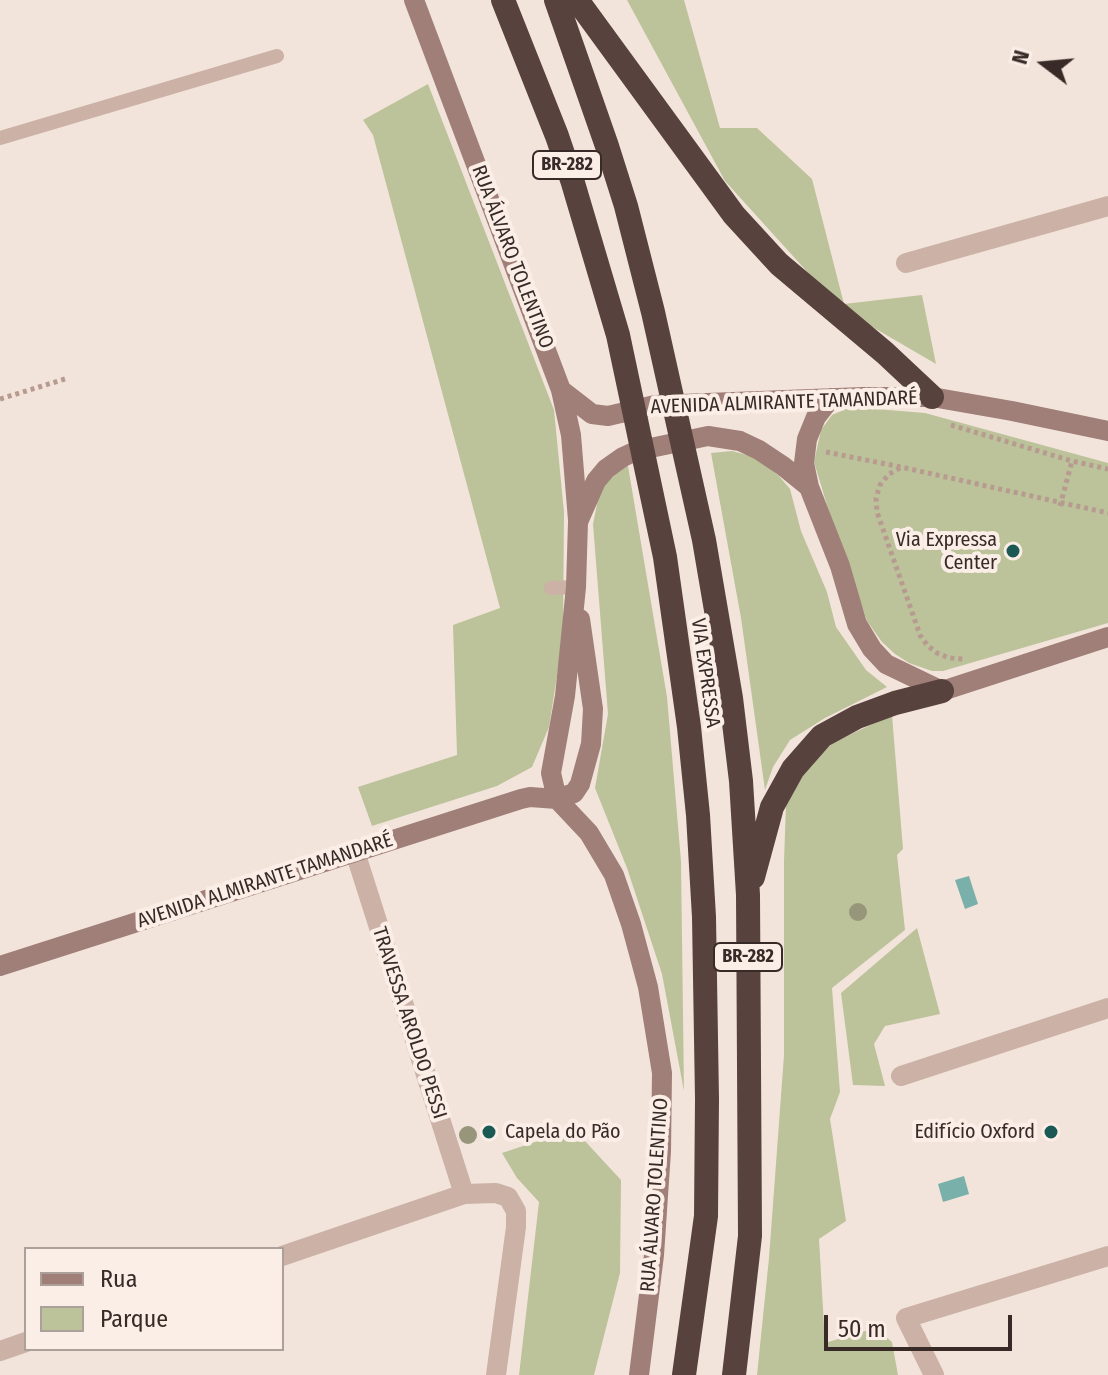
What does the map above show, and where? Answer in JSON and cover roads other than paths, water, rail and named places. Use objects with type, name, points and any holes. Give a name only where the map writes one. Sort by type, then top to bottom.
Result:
[{"type":"highway","name":"VIA EXPRESSA","points":[[503,0],[557,136],[618,335],[665,557],[689,727],[704,917],[707,1099],[706,1216],[684,1375]]},
{"type":"highway","name":"VIA EXPRESSA","points":[[556,0],[621,191],[653,312],[704,540],[731,698],[741,781],[748,895],[750,1236],[734,1375]]},
{"type":"highway","points":[[577,0],[734,215],[779,264],[932,397]]},
{"type":"highway","points":[[748,895],[772,807],[793,769],[822,736],[857,717],[942,691]]},
{"type":"main road","name":"RUA ÁLVARO TOLENTINO","points":[[414,0],[561,390],[571,435],[578,522]]},
{"type":"main road","name":"AVENIDA ALMIRANTE TAMANDARÉ","points":[[561,390],[592,414],[608,416],[655,405],[932,397],[1108,431]]},
{"type":"main road","points":[[831,398],[816,417],[807,439],[804,463],[809,487],[840,566],[857,624],[872,649],[886,664],[942,691],[1108,637]]},
{"type":"main road","name":"AVENIDA ALMIRANTE TAMANDARÉ","points":[[557,799],[551,773],[565,696],[576,587],[578,522],[596,481],[606,469],[636,451],[708,436],[740,441],[759,450],[809,487]]},
{"type":"main road","name":"AVENIDA ALMIRANTE TAMANDARÉ","points":[[0,966],[530,797],[557,799],[574,793],[580,784],[591,744],[593,709],[576,587]]},
{"type":"main road","points":[[530,797],[551,773]]},
{"type":"main road","name":"RUA ÁLVARO TOLENTINO","points":[[557,799],[589,833],[614,875],[648,987],[662,1073],[661,1151],[654,1255],[639,1375]]},
{"type":"street","points":[[906,263],[1108,206]]},
{"type":"street","name":"TRAVESSA AROLDO PESSI","points":[[355,852],[464,1194]]},
{"type":"street","points":[[901,1076],[1108,1008]]},
{"type":"street","points":[[284,1255],[464,1194],[496,1193],[508,1197],[516,1211],[516,1227],[496,1375]]},
{"type":"street","points":[[934,1375],[906,1318],[1108,1256]]},
{"type":"street","points":[[0,1351],[24,1343]]},
{"type":"lane","points":[[0,138],[277,56]]},
{"type":"lane","points":[[551,588],[576,587]]},
{"type":"water","points":[[969,876],[978,904],[965,909],[955,880]]},
{"type":"water","points":[[964,1176],[969,1194],[943,1202],[938,1184]]},
{"type":"place","name":"Via Expressa Center","points":[[1013,551]]},
{"type":"place","name":"Capela do Pão","points":[[489,1132]]},
{"type":"place","name":"Edifício Oxford","points":[[1051,1132]]}]
